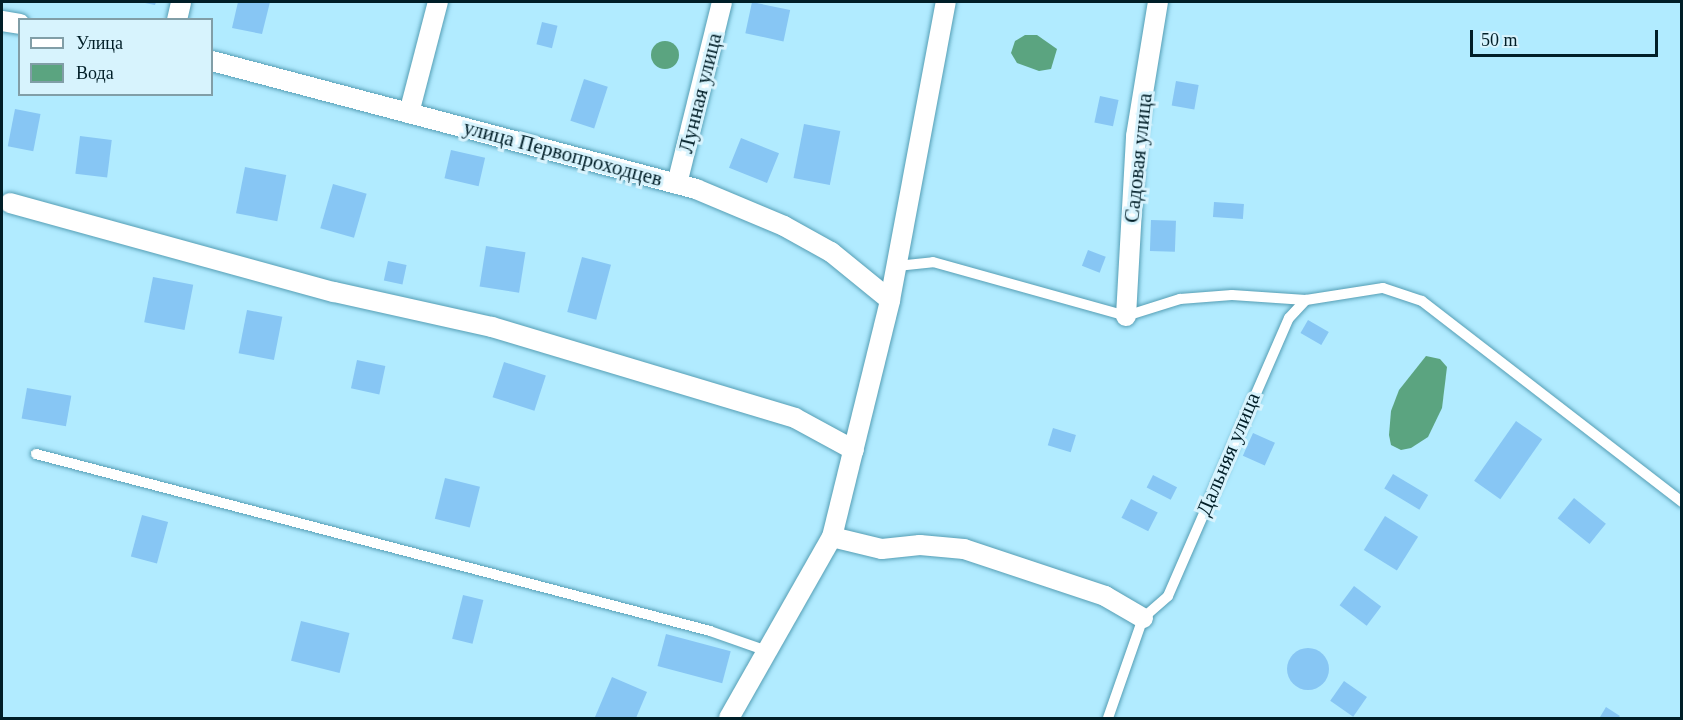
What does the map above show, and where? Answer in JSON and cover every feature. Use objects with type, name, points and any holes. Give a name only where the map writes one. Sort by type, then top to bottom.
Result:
[{"type":"street","points":[[177,18],[181,2]]},
{"type":"street","points":[[409,113],[438,2]]},
{"type":"street","name":"Лунная улица","points":[[677,184],[722,2]]},
{"type":"street","points":[[729,718],[832,537],[890,300],[946,2]]},
{"type":"street","name":"Садовая улица","points":[[1126,316],[1136,136],[1158,2]]},
{"type":"street","points":[[2,21],[18,24]]},
{"type":"street","name":"улица Первопроходцев","points":[[213,61],[677,184],[784,226],[831,252],[890,300]]},
{"type":"street","points":[[10,203],[334,292],[492,327],[795,418],[854,450]]},
{"type":"street","points":[[832,537],[882,549],[920,545],[964,549],[1105,596],[1143,618]]},
{"type":"lane","points":[[897,266],[933,262],[1126,316],[1180,299],[1232,295],[1306,300],[1383,288],[1422,301],[1682,502]]},
{"type":"lane","name":"Дальняя улица","points":[[1108,718],[1143,618],[1168,596],[1284,328],[1306,300]]},
{"type":"lane","points":[[36,454],[710,631],[767,651]]},
{"type":"water","points":[[1025,35],[1037,35],[1057,49],[1051,69],[1039,71],[1017,63],[1011,53],[1015,41]]},
{"type":"water","points":[[665,41],[675,45],[679,55],[675,65],[665,69],[655,65],[651,55],[655,45]]},
{"type":"water","points":[[1426,356],[1440,359],[1447,367],[1442,408],[1428,437],[1411,448],[1401,450],[1391,445],[1389,435],[1391,411],[1399,390]]},
{"type":"building","points":[[140,2],[156,2],[155,5]]},
{"type":"building","points":[[238,2],[270,2],[262,34],[232,28]]},
{"type":"building","points":[[752,2],[790,10],[783,41],[745,33]]},
{"type":"building","points":[[542,22],[558,26],[552,48],[536,44]]},
{"type":"building","points":[[584,79],[608,87],[594,129],[570,121]]},
{"type":"building","points":[[1176,81],[1199,85],[1194,110],[1172,106]]},
{"type":"building","points":[[1100,96],[1119,100],[1113,126],[1094,122]]},
{"type":"building","points":[[15,109],[41,114],[33,151],[8,146]]},
{"type":"building","points":[[804,124],[840,131],[830,185],[794,178]]},
{"type":"building","points":[[80,136],[112,140],[107,178],[75,174]]},
{"type":"building","points":[[741,138],[779,153],[767,183],[729,168]]},
{"type":"building","points":[[451,150],[485,158],[479,186],[444,178]]},
{"type":"building","points":[[245,167],[286,175],[277,221],[236,213]]},
{"type":"building","points":[[333,184],[367,194],[354,238],[320,228]]},
{"type":"building","points":[[1214,202],[1244,204],[1243,219],[1213,217]]},
{"type":"building","points":[[1151,220],[1176,221],[1175,252],[1150,251]]},
{"type":"building","points":[[486,246],[526,252],[519,293],[480,286]]},
{"type":"building","points":[[1088,250],[1106,257],[1100,273],[1082,266]]},
{"type":"building","points":[[582,257],[611,265],[596,320],[567,312]]},
{"type":"building","points":[[388,261],[407,265],[402,285],[384,281]]},
{"type":"building","points":[[153,277],[193,285],[184,330],[144,322]]},
{"type":"building","points":[[247,310],[282,317],[274,360],[239,353]]},
{"type":"building","points":[[1308,320],[1329,332],[1321,345],[1300,333]]},
{"type":"building","points":[[357,360],[385,366],[379,394],[351,388]]},
{"type":"building","points":[[504,362],[546,376],[534,411],[493,397]]},
{"type":"building","points":[[27,388],[71,396],[66,426],[22,419]]},
{"type":"building","points":[[1516,421],[1542,439],[1500,499],[1474,481]]},
{"type":"building","points":[[1053,428],[1076,435],[1071,452],[1048,445]]},
{"type":"building","points":[[1253,433],[1275,443],[1265,466],[1243,456]]},
{"type":"building","points":[[1393,474],[1428,495],[1419,510],[1384,489]]},
{"type":"building","points":[[1153,475],[1177,487],[1171,500],[1147,487]]},
{"type":"building","points":[[445,478],[480,487],[470,527],[435,519]]},
{"type":"building","points":[[1574,498],[1606,524],[1590,544],[1558,518]]},
{"type":"building","points":[[1131,499],[1158,513],[1148,531],[1121,518]]},
{"type":"building","points":[[142,515],[168,522],[157,564],[131,557]]},
{"type":"building","points":[[1385,516],[1418,537],[1397,571],[1364,550]]},
{"type":"building","points":[[1354,586],[1381,606],[1367,626],[1340,605]]},
{"type":"building","points":[[463,595],[483,600],[472,644],[452,639]]},
{"type":"building","points":[[301,621],[350,633],[340,673],[291,661]]},
{"type":"building","points":[[666,634],[731,651],[722,683],[657,666]]},
{"type":"building","points":[[1308,648],[1323,654],[1329,669],[1323,684],[1308,690],[1293,684],[1287,669],[1293,654]]},
{"type":"building","points":[[612,677],[647,692],[636,718],[595,717]]},
{"type":"building","points":[[1344,681],[1367,697],[1353,717],[1330,701]]},
{"type":"building","points":[[1606,707],[1620,716],[1618,718],[1600,717]]}]
